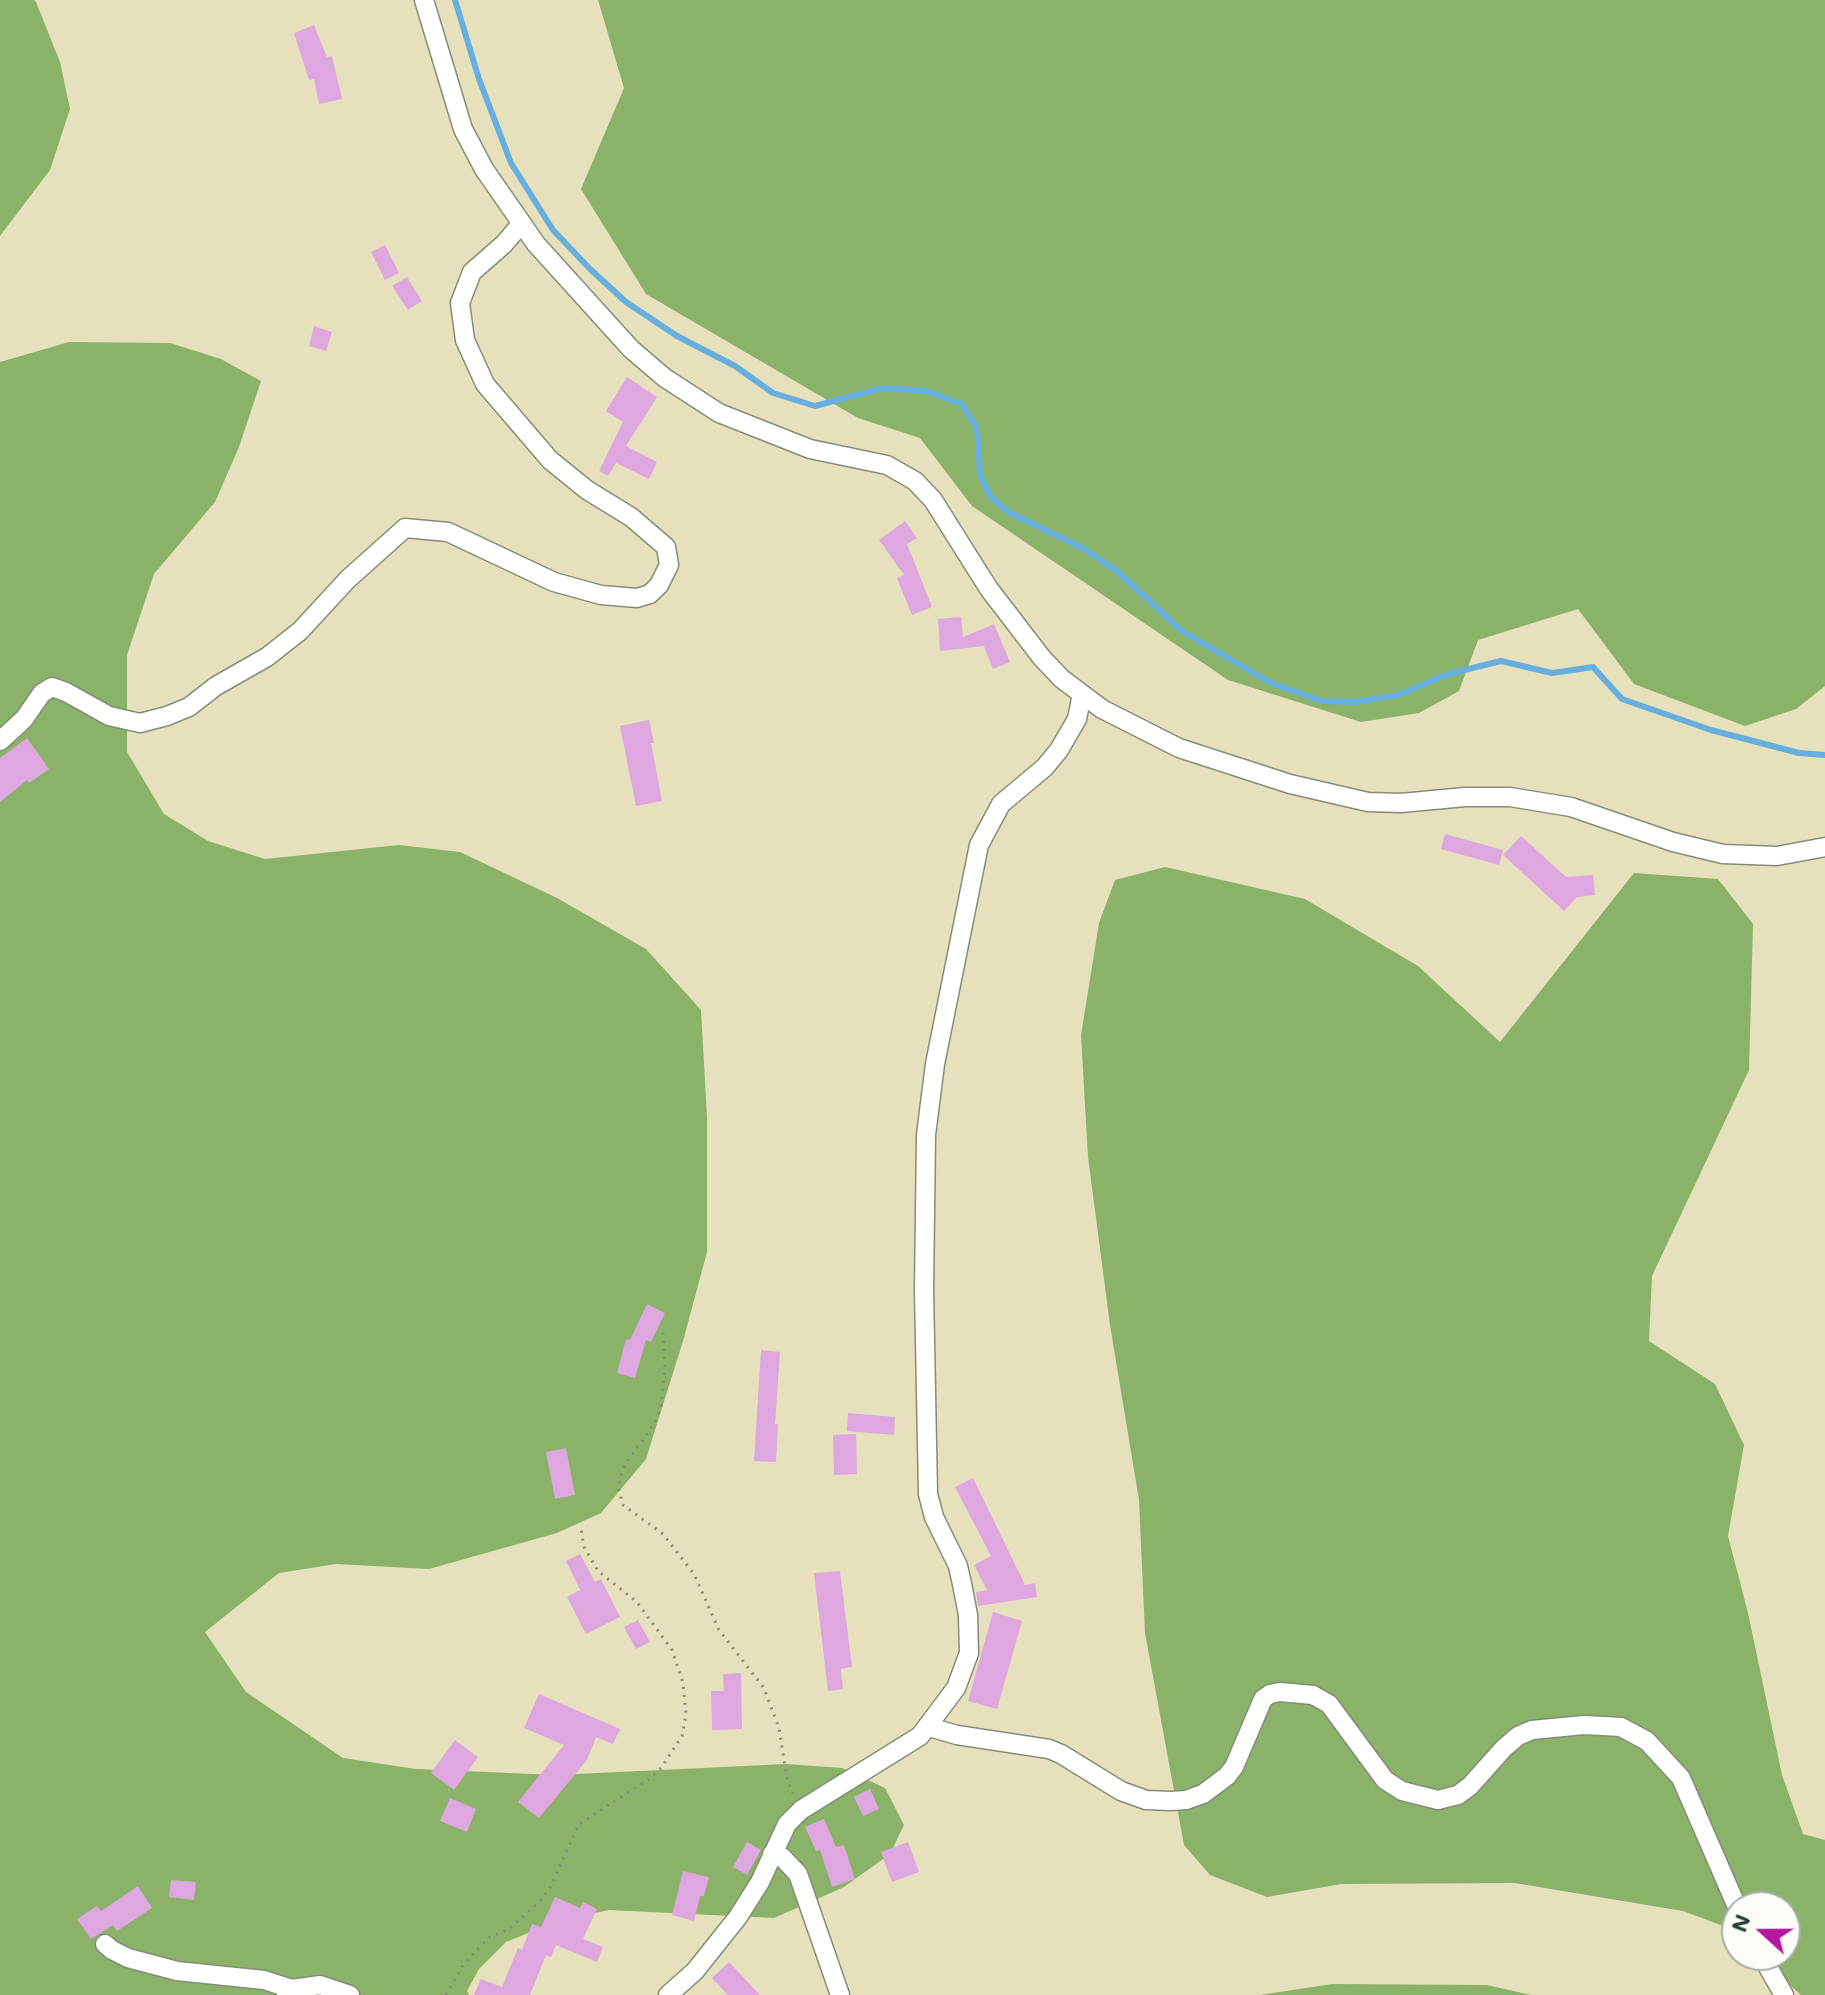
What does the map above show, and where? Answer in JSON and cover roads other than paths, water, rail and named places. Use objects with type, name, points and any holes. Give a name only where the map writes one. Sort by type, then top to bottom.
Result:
[{"type":"street","points":[[424,0],[463,129],[484,169],[536,244],[631,349],[697,401],[760,431],[810,449],[887,465],[915,481],[933,500],[989,589],[1033,647],[1062,679],[1133,726],[1179,748],[1317,792],[1368,802],[1488,797],[1552,802],[1673,842],[1723,854],[1777,856],[1825,847]]},
{"type":"street","points":[[0,741],[24,719],[42,693],[52,687],[109,716],[140,723],[189,707],[216,686],[267,657],[300,631],[348,579],[405,528],[448,532],[554,582],[601,595],[637,598],[650,594],[659,585],[669,565],[666,547],[631,517],[587,490],[550,460],[485,384],[465,340],[460,303],[472,272],[521,224]]},
{"type":"street","points":[[668,1995],[695,1971],[738,1917],[760,1882],[787,1824],[801,1810],[905,1747],[929,1727],[956,1688],[969,1653],[968,1615],[958,1566],[934,1517],[928,1494],[924,1259],[926,1135],[935,1064],[979,845],[1001,804],[1045,767],[1059,750],[1077,719],[1082,694]]},
{"type":"street","points":[[929,1727],[957,1735],[1049,1749],[1112,1787],[1155,1801],[1186,1800],[1217,1785],[1234,1767],[1263,1699],[1280,1692],[1313,1695],[1329,1704],[1385,1780],[1402,1791],[1438,1800],[1458,1795],[1504,1748],[1518,1736],[1532,1730],[1584,1725],[1621,1727],[1647,1741],[1681,1778],[1730,1891]]},
{"type":"street","points":[[772,1854],[782,1857],[798,1874],[840,1995]]},
{"type":"street","points":[[105,1944],[128,1958],[177,1971],[264,1980],[289,1992],[320,1985],[350,1995]]},
{"type":"street","points":[[1770,1971],[1784,1995]]},
{"type":"waterway","points":[[455,0],[479,79],[511,163],[553,230],[626,302],[677,336],[735,366],[773,393],[815,406],[882,388],[927,391],[962,404],[977,428],[980,474],[990,496],[1008,512],[1081,547],[1117,571],[1182,631],[1271,683],[1322,701],[1353,702],[1398,695],[1448,674],[1501,661],[1552,673],[1593,667],[1622,699],[1711,730],[1799,753],[1825,755]]}]
